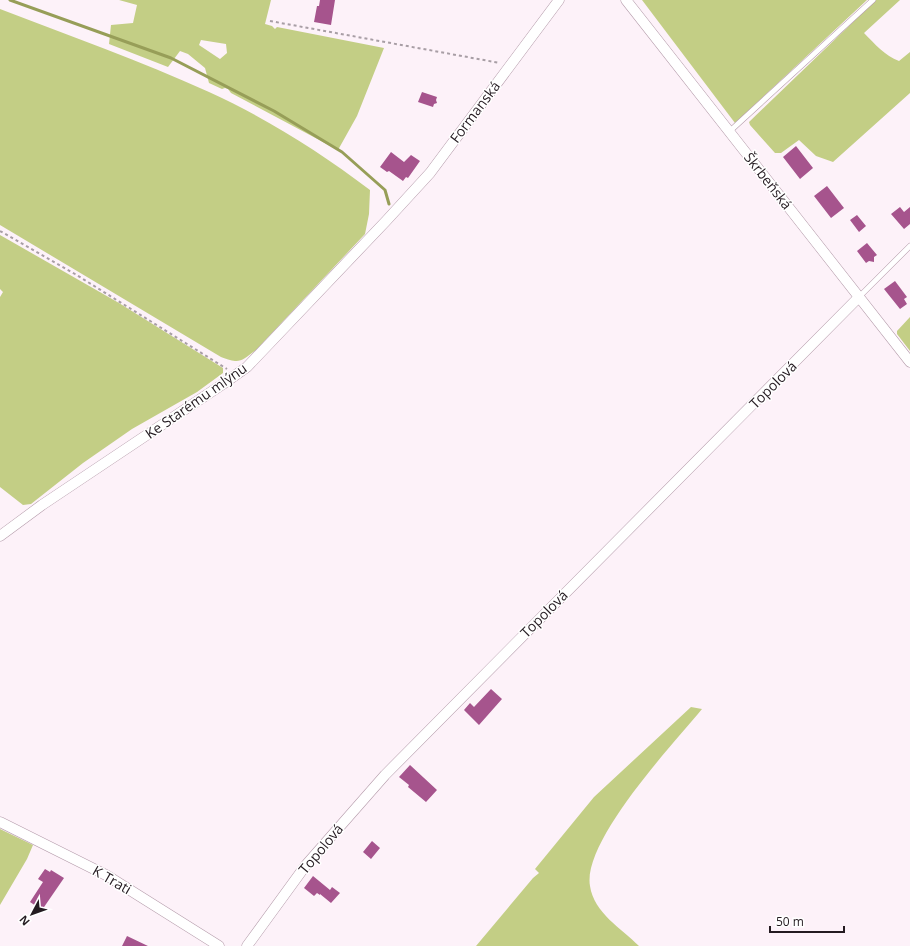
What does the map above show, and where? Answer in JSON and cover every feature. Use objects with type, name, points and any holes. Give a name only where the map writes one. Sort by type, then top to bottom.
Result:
[{"type":"street","name":"Formanská","points":[[386,221],[430,173],[559,0]]},
{"type":"street","name":"Škrbeňská","points":[[626,0],[910,362]]},
{"type":"street","name":"Ke Starému mlýnu","points":[[0,536],[42,505],[247,367],[386,221]]},
{"type":"street","name":"Topolová","points":[[247,946],[306,865],[385,775],[859,297]]},
{"type":"street","name":"K Trati","points":[[0,822],[106,875],[219,946]]},
{"type":"lane","points":[[730,131],[873,0]]},
{"type":"lane","points":[[859,297],[910,246]]},
{"type":"path","points":[[270,21],[511,65]]},
{"type":"path","points":[[0,231],[75,274],[236,375]]},
{"type":"green space","points":[[119,0],[271,0],[265,24],[272,26],[275,29],[277,27],[384,48],[357,116],[338,150],[231,93],[228,89],[222,89],[209,83],[205,68],[188,54],[180,51],[168,67],[109,44],[111,25],[133,23],[137,5]],"holes":[[[201,40],[226,44],[227,53],[220,59],[199,45]]]},
{"type":"green space","points":[[642,0],[867,0],[735,123]]},
{"type":"green space","points":[[876,0],[900,0],[864,33],[885,53],[894,59],[899,61],[910,52],[910,93],[833,162],[816,156],[799,140],[781,153],[775,153],[749,122]]},
{"type":"green space","points":[[0,9],[131,59],[209,92],[272,124],[292,136],[332,162],[370,190],[369,214],[365,234],[256,350],[240,361],[232,361],[221,357],[0,225]]},
{"type":"green space","points":[[0,235],[119,303],[223,368],[223,373],[197,392],[132,429],[83,463],[31,504],[23,505],[0,487],[0,297],[3,292],[0,289]]},
{"type":"green space","points":[[910,317],[910,351],[897,334],[897,331]]},
{"type":"green space","points":[[691,707],[702,709],[632,793],[600,844],[591,867],[590,886],[597,904],[609,919],[639,946],[476,946],[533,878],[539,873],[535,869],[594,797]]},
{"type":"green space","points":[[0,829],[33,845],[27,859],[0,905]]},
{"type":"building","points":[[320,0],[335,0],[331,25],[314,22],[317,6],[319,6]]},
{"type":"building","points":[[422,92],[437,97],[437,103],[434,104],[433,107],[418,102]]},
{"type":"building","points":[[796,146],[813,168],[800,179],[783,157]]},
{"type":"building","points":[[391,152],[404,162],[411,155],[420,161],[408,178],[406,177],[403,181],[389,171],[387,172],[380,167]]},
{"type":"building","points":[[827,186],[844,208],[831,218],[814,196]]},
{"type":"building","points":[[900,207],[904,212],[910,207],[910,224],[904,229],[891,214]]},
{"type":"building","points":[[857,215],[866,226],[859,232],[850,220]]},
{"type":"building","points":[[867,243],[877,255],[874,257],[874,262],[869,261],[866,263],[857,251]]},
{"type":"building","points":[[895,281],[907,297],[904,299],[907,304],[900,309],[884,289]]},
{"type":"building","points":[[491,689],[502,699],[479,725],[464,710],[470,703],[474,707]]},
{"type":"building","points":[[410,765],[437,790],[426,802],[408,787],[409,785],[399,777]]},
{"type":"building","points":[[372,841],[380,848],[371,859],[363,852]]},
{"type":"building","points":[[45,869],[50,872],[51,870],[64,878],[42,910],[30,902],[43,882],[38,879]]},
{"type":"building","points":[[313,876],[330,890],[332,887],[340,893],[331,903],[320,894],[317,893],[314,896],[304,888]]},
{"type":"building","points":[[127,936],[148,946],[122,946]]},
{"type":"waterway","points":[[10,0],[171,58],[274,111],[342,152],[385,190],[389,204]]}]
